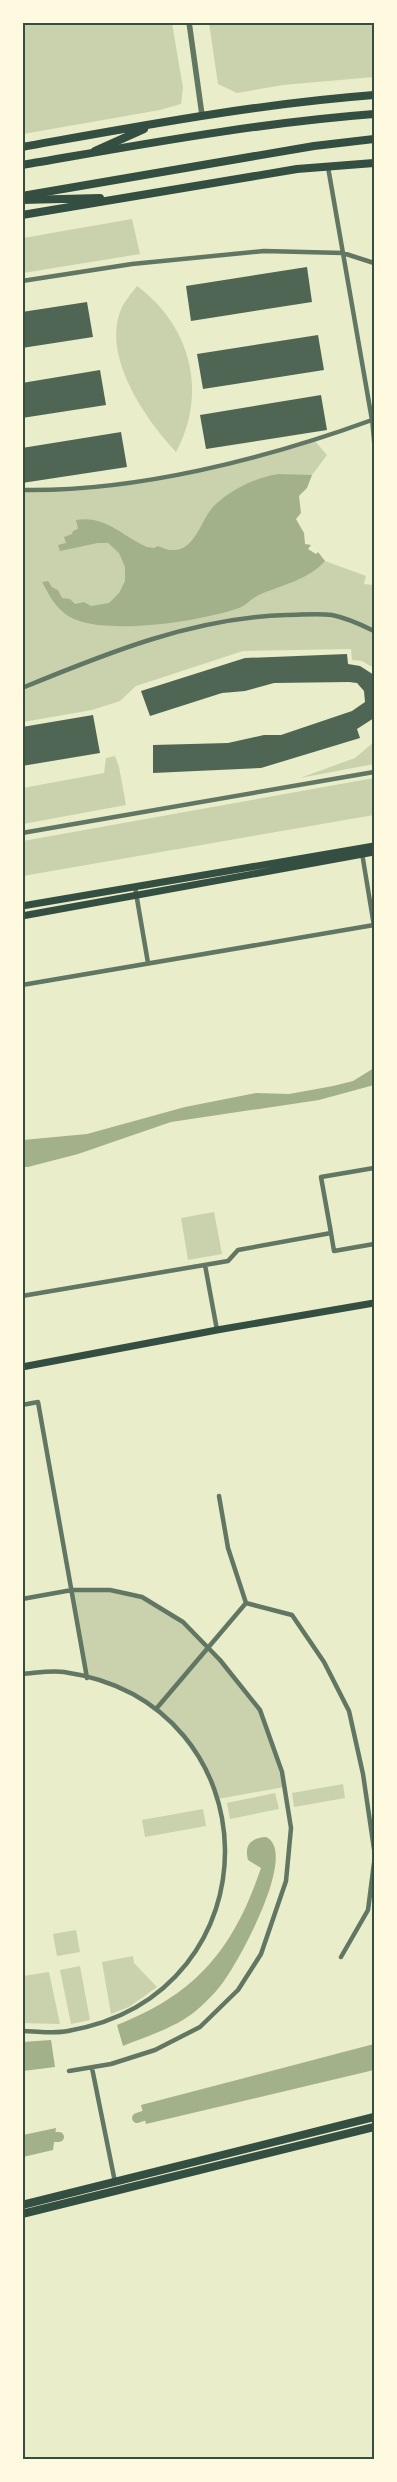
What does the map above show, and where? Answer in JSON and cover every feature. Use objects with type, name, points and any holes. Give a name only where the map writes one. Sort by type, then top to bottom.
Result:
[{"type":"main road","points":[[22,147],[202,114],[302,100],[374,94]]},
{"type":"main road","points":[[22,165],[276,124],[374,114]]},
{"type":"main road","points":[[89,154],[155,124]]},
{"type":"main road","points":[[22,196],[314,146],[374,139]]},
{"type":"main road","points":[[22,215],[297,169],[374,163]]},
{"type":"main road","points":[[22,200],[127,198]]},
{"type":"main road","points":[[22,916],[361,851],[374,846]]},
{"type":"main road","points":[[22,906],[361,851],[374,852]]},
{"type":"main road","points":[[22,1366],[374,1303]]},
{"type":"main road","points":[[22,2205],[374,2117]]},
{"type":"main road","points":[[22,2214],[374,2127]]},
{"type":"street","points":[[189,22],[202,114]]},
{"type":"street","points":[[328,167],[372,420],[374,443]]},
{"type":"street","points":[[22,282],[176,258],[264,251],[343,253],[374,262]]},
{"type":"street","points":[[22,490],[62,491],[116,484],[207,468],[302,444],[372,420]]},
{"type":"street","points":[[22,688],[105,653],[196,628],[244,619],[263,616],[330,615],[353,620],[374,631]]},
{"type":"street","points":[[22,833],[374,772]]},
{"type":"street","points":[[22,985],[374,925],[361,851]]},
{"type":"street","points":[[135,887],[148,963]]},
{"type":"street","points":[[374,1168],[321,1177],[334,1251],[374,1244]]},
{"type":"street","points":[[22,1296],[228,1261],[238,1250],[331,1234]]},
{"type":"street","points":[[204,1265],[217,1330]]},
{"type":"street","points":[[22,1405],[38,1402],[87,1678]]},
{"type":"street","points":[[220,1496],[228,1548],[246,1603]]},
{"type":"street","points":[[22,1599],[72,1590],[110,1590],[142,1597],[183,1622],[208,1648],[260,1710],[282,1772],[291,1828],[286,1881],[261,1954],[238,1990],[200,2026],[154,2050],[92,2068],[69,2071]]},
{"type":"street","points":[[156,1709],[246,1603]]},
{"type":"street","points":[[246,1603],[292,1615],[324,1662],[349,1712],[363,1774],[374,1849]]},
{"type":"street","points":[[22,1674],[63,1672],[112,1684],[156,1709],[191,1745],[215,1789],[226,1838],[223,1888],[206,1936],[176,1977],[136,2008],[101,2024],[66,2032],[22,2031]]},
{"type":"street","points":[[340,1957],[368,1910],[374,1862]]},
{"type":"street","points":[[92,2068],[115,2182]]},
{"type":"shaded area","points":[[23,22],[172,23],[183,88],[181,104],[160,110],[23,134]]},
{"type":"shaded area","points":[[209,23],[374,23],[374,77],[283,85],[237,93],[218,84]]},
{"type":"shaded area","points":[[132,219],[140,254],[23,273],[23,238]]},
{"type":"shaded area","points":[[137,286],[155,302],[170,321],[182,341],[189,362],[192,384],[191,407],[186,430],[176,452],[152,424],[141,407],[123,370],[118,351],[116,333],[120,311]]},
{"type":"shaded area","points":[[314,440],[327,455],[312,475],[284,499],[294,554],[325,561],[366,576],[364,584],[374,585],[374,668],[362,661],[352,660],[351,649],[243,651],[136,686],[120,701],[92,710],[23,722],[23,490],[124,483],[216,466]]},
{"type":"shaded area","points":[[278,474],[312,475],[307,488],[299,496],[301,513],[296,519],[304,533],[305,544],[311,545],[308,549],[316,554],[318,552],[325,561],[304,577],[258,595],[239,608],[201,618],[176,622],[150,625],[99,625],[79,621],[60,610],[42,582],[48,581],[52,587],[58,590],[62,598],[70,599],[75,604],[84,602],[91,606],[109,603],[119,593],[125,581],[125,567],[119,553],[108,543],[98,543],[60,551],[58,545],[66,543],[64,537],[78,529],[76,520],[87,519],[105,523],[147,547],[154,548],[158,546],[170,550],[180,549],[194,537],[210,511],[223,498],[245,484]]},
{"type":"shaded area","points":[[374,742],[374,764],[300,778],[355,758]]},
{"type":"shaded area","points":[[115,756],[126,805],[23,824],[23,788],[104,773],[106,758]]},
{"type":"shaded area","points":[[374,778],[374,815],[23,876],[23,841]]},
{"type":"shaded area","points":[[374,1068],[374,1085],[319,1100],[171,1122],[78,1154],[23,1167],[23,1140],[87,1134],[185,1107],[256,1093],[289,1094],[333,1086],[353,1081]]},
{"type":"shaded area","points":[[214,1212],[222,1254],[188,1260],[181,1218]]},
{"type":"shaded area","points":[[72,1590],[110,1590],[142,1597],[183,1622],[220,1660],[260,1710],[284,1787],[218,1799],[212,1782],[193,1750],[169,1722],[155,1710],[123,1690],[87,1678]]},
{"type":"shaded area","points":[[343,1784],[345,1798],[294,1807],[292,1793]]},
{"type":"shaded area","points":[[275,1793],[279,1809],[230,1819],[227,1803]]},
{"type":"shaded area","points":[[203,1809],[206,1826],[145,1837],[142,1820]]},
{"type":"shaded area","points":[[266,1837],[274,1847],[275,1863],[271,1884],[253,1931],[224,1981],[198,2009],[181,2021],[123,2046],[117,2025],[145,2013],[191,1983],[225,1945],[238,1922],[261,1868],[248,1860],[248,1846],[256,1839]]},
{"type":"shaded area","points":[[76,1930],[80,1952],[57,1956],[53,1934]]},
{"type":"shaded area","points":[[133,1956],[134,1963],[157,1987],[129,2007],[111,2014],[102,1962]]},
{"type":"shaded area","points":[[80,1966],[90,2020],[71,2024],[60,1970]]},
{"type":"shaded area","points":[[49,1972],[60,2024],[23,2023],[23,1976]]},
{"type":"shaded area","points":[[51,2040],[55,2067],[23,2071],[23,2042]]},
{"type":"shaded area","points":[[374,2044],[374,2070],[146,2124],[141,2105]]},
{"type":"shaded area","points":[[56,2128],[53,2150],[23,2157],[23,2135]]},
{"type":"building","points":[[307,267],[312,302],[191,321],[186,286]]},
{"type":"building","points":[[87,302],[93,337],[22,348],[22,312]]},
{"type":"building","points":[[318,335],[324,370],[203,389],[197,354]]},
{"type":"building","points":[[100,370],[106,405],[22,418],[22,383]]},
{"type":"building","points":[[321,395],[327,430],[206,449],[200,415]]},
{"type":"building","points":[[121,432],[127,467],[22,483],[22,448]]},
{"type":"building","points":[[347,654],[348,664],[360,666],[374,675],[374,718],[357,729],[360,738],[261,768],[153,773],[153,745],[228,743],[264,735],[281,735],[352,711],[365,702],[364,691],[357,683],[349,682],[274,683],[245,691],[222,693],[150,716],[141,691],[245,658]]},
{"type":"building","points":[[93,715],[100,753],[22,766],[22,727]]},
{"type":"waterway","points":[[137,2118],[143,2116]]}]
